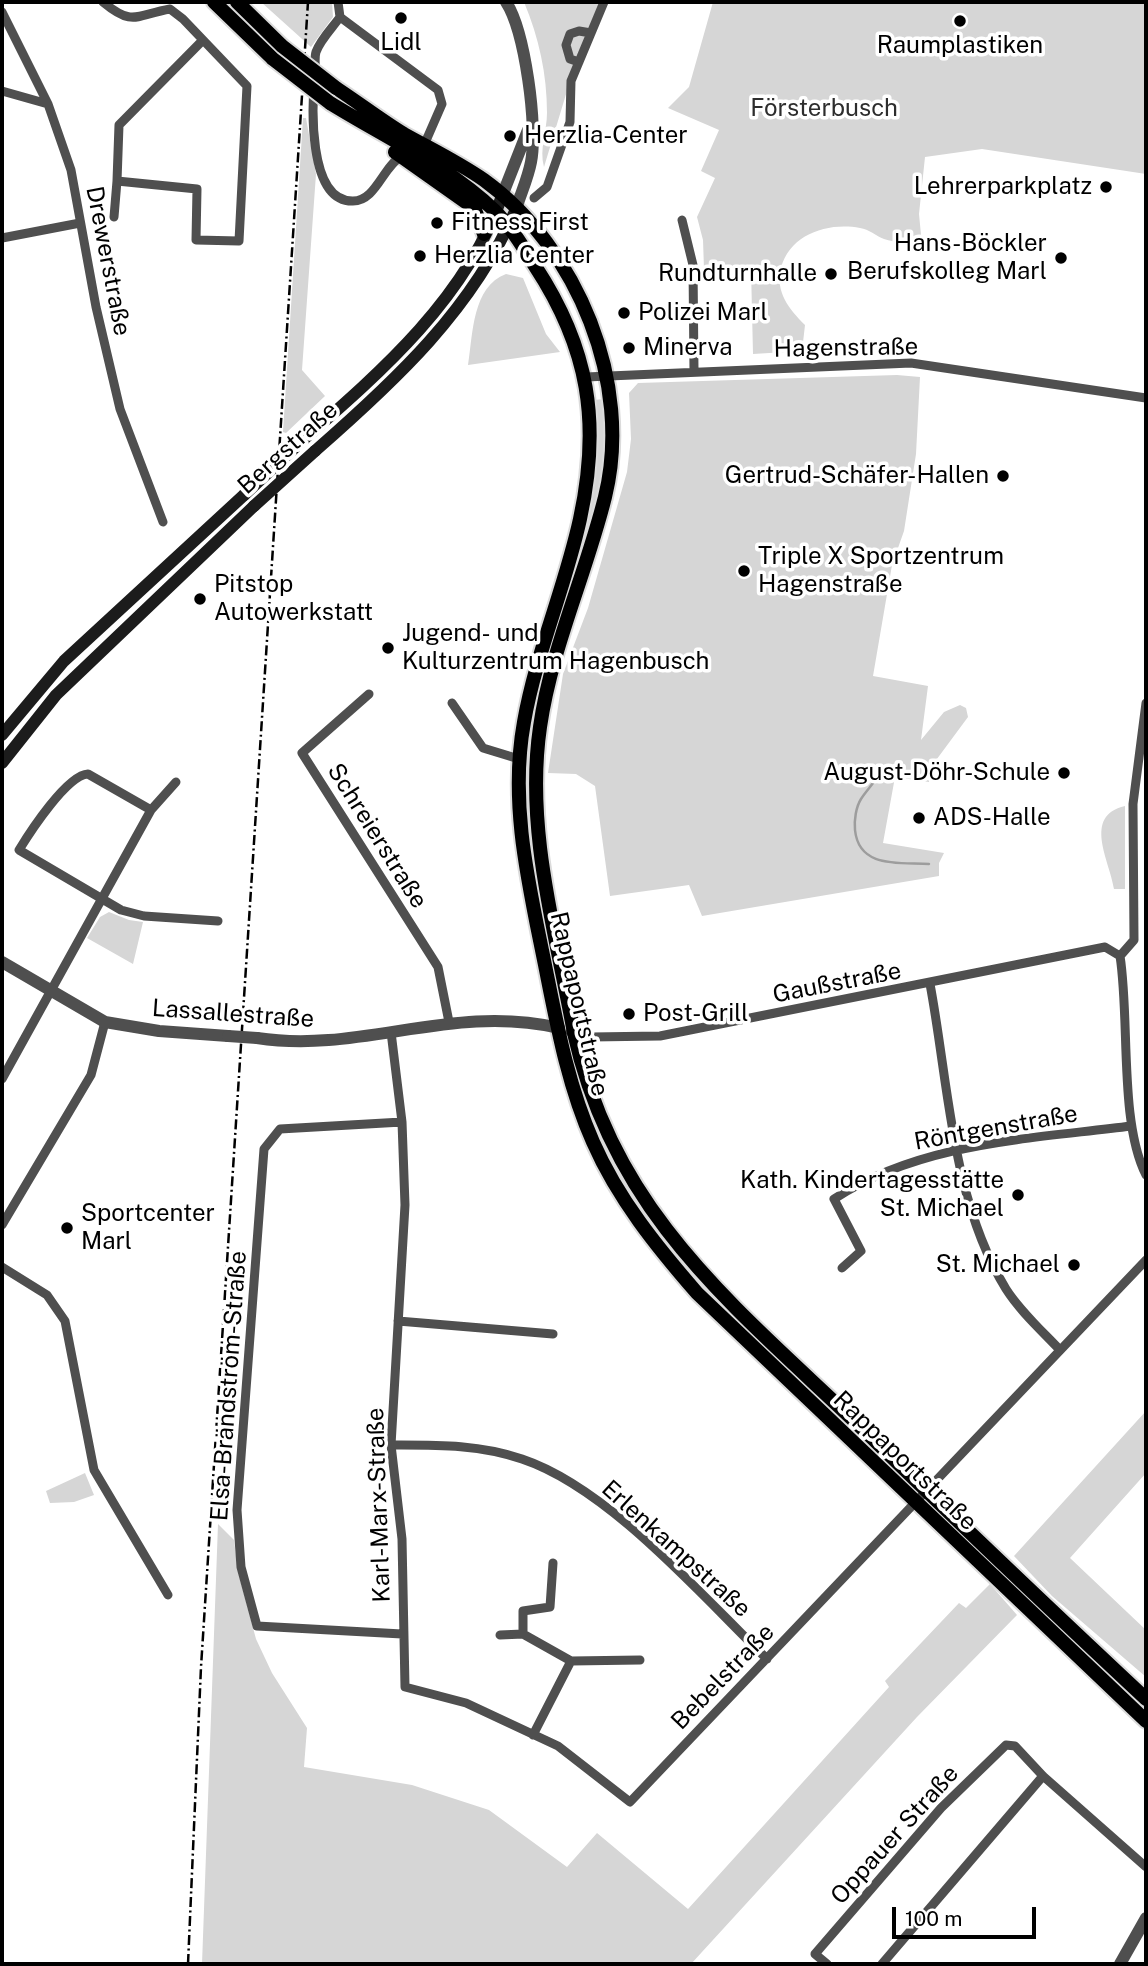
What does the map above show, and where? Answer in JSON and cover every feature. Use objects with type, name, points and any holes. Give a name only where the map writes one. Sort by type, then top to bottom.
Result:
[{"type":"main road","points":[[214,2],[274,59],[330,103],[406,154],[470,205],[475,210],[484,234]]},
{"type":"main road","name":"Rappaportstraße","points":[[237,2],[282,46],[336,89],[406,135],[425,143],[485,181],[516,209],[557,259],[576,291],[601,350],[614,425],[606,494],[554,669],[540,725],[535,778],[537,832],[574,1033],[581,1062],[605,1129],[651,1211],[685,1255],[921,1498],[1146,1721]]},
{"type":"main road","name":"Rappaportstraße","points":[[406,154],[496,212],[509,227],[559,304],[579,351],[586,377],[590,441],[581,517],[529,694],[519,759],[518,795],[526,871],[564,1059],[593,1143],[638,1222],[697,1293],[1146,1699]]},
{"type":"main road","name":"Bergstraße","points":[[2,735],[54,671],[398,355],[443,302],[484,234],[502,196]]},
{"type":"main road","name":"Bergstraße","points":[[2,763],[56,695],[254,506],[416,357],[456,311],[509,227],[516,209]]},
{"type":"street","points":[[103,2],[125,18],[137,20],[170,9],[247,86],[239,241],[196,240],[197,189],[117,181]]},
{"type":"street","points":[[338,2],[340,16],[315,55],[313,129],[326,183],[332,193],[342,200],[359,200],[370,193],[391,162],[406,154]]},
{"type":"street","name":"Bergstraße","points":[[506,2],[520,32],[531,123],[532,159],[516,209]]},
{"type":"street","points":[[534,198],[547,187],[570,122],[571,81],[604,2]]},
{"type":"street","name":"Drewerstraße","points":[[2,12],[48,104],[71,170],[120,409],[163,522]]},
{"type":"street","points":[[340,16],[438,90],[442,104],[425,143]]},
{"type":"street","points":[[579,62],[570,59],[566,45],[570,34],[579,31],[591,33]]},
{"type":"street","points":[[114,217],[119,125],[202,41]]},
{"type":"street","points":[[2,91],[48,104]]},
{"type":"street","name":"Bergstraße","points":[[502,196],[531,123]]},
{"type":"street","points":[[682,220],[693,265],[694,371]]},
{"type":"street","points":[[2,238],[80,223]]},
{"type":"street","name":"Hagenstraße","points":[[586,377],[911,363],[1146,398]]},
{"type":"street","name":"Schreierstraße","points":[[369,694],[302,753],[438,967],[449,1022]]},
{"type":"street","points":[[452,703],[483,748],[519,759]]},
{"type":"street","points":[[1146,703],[1133,804],[1134,940],[1119,956],[1124,982],[1131,1125],[1146,1175]]},
{"type":"street","points":[[151,810],[88,774],[80,774],[69,784],[19,850],[121,911],[144,916],[218,921]]},
{"type":"street","points":[[2,1079],[50,988],[151,810],[176,782]]},
{"type":"street","name":"Gaußstraße","points":[[559,1028],[591,1037],[660,1036],[1105,947],[1119,956]]},
{"type":"street","name":"Lassallestraße","points":[[2,962],[105,1023],[159,1031],[257,1038],[288,1043],[321,1042],[449,1022],[527,1021],[559,1028]]},
{"type":"street","points":[[930,984],[957,1149],[976,1229],[1006,1288],[1059,1349]]},
{"type":"street","points":[[2,1225],[91,1075],[105,1023]]},
{"type":"street","name":"Karl-Marx-Straße","points":[[391,1032],[402,1122],[405,1205],[391,1445],[402,1539],[405,1687]]},
{"type":"street","name":"Elsa-Brändström-Straße","points":[[402,1122],[280,1129],[264,1149],[237,1510],[242,1567],[257,1626],[402,1634]]},
{"type":"street","name":"Röntgenstraße","points":[[842,1268],[860,1251],[834,1199],[855,1185],[903,1165],[957,1149],[1131,1125]]},
{"type":"street","name":"Bebelstraße","points":[[405,1687],[466,1703],[558,1746],[630,1802],[1146,1260]]},
{"type":"street","points":[[2,1267],[47,1295],[65,1321],[94,1470],[167,1595]]},
{"type":"street","points":[[398,1321],[554,1334]]},
{"type":"street","name":"Erlenkampstraße","points":[[391,1445],[458,1445],[497,1453],[523,1459],[578,1486],[628,1525],[767,1659]]},
{"type":"street","points":[[523,1633],[523,1611],[550,1607],[553,1563]]},
{"type":"street","points":[[500,1635],[523,1633],[570,1661],[640,1660]]},
{"type":"street","points":[[533,1735],[570,1661]]},
{"type":"street","name":"Oppauer Straße","points":[[827,1964],[815,1954],[940,1808],[1006,1745],[1016,1745],[1043,1776]]},
{"type":"street","points":[[882,1964],[958,1879],[1043,1776],[1146,1867]]},
{"type":"street","points":[[1120,1964],[1146,1918]]},
{"type":"green space","points":[[261,2],[332,2],[333,17],[311,47]]},
{"type":"green space","points":[[524,2],[603,2],[570,81],[544,167],[542,154],[547,113],[546,84],[538,43]]},
{"type":"green space","name":"Försterbusch","points":[[713,2],[1146,2],[1146,174],[982,149],[925,157],[919,214],[922,245],[888,240],[863,229],[848,227],[823,229],[802,239],[786,256],[781,268],[780,285],[785,300],[805,325],[802,351],[753,354],[751,269],[704,269],[703,240],[697,217],[715,178],[701,171],[719,130],[668,108],[689,87]]},
{"type":"green space","points":[[303,118],[306,118],[316,174],[302,370],[325,396],[286,433],[283,432]]},
{"type":"green space","points":[[506,274],[523,278],[546,334],[560,352],[468,365],[473,326],[480,300],[495,280]]},
{"type":"green space","name":"Triple X Sportzentrum Hagenstraße","points":[[897,375],[920,377],[916,454],[904,531],[892,565],[873,676],[928,686],[921,740],[944,712],[960,705],[966,708],[968,717],[931,767],[929,782],[895,777],[883,843],[944,853],[939,863],[939,876],[702,916],[689,885],[610,896],[595,786],[576,774],[548,773],[563,674],[588,608],[627,472],[631,439],[629,393],[638,383]]},
{"type":"green space","points":[[604,399],[606,448],[601,487],[534,728],[561,989],[558,990],[530,834],[527,738],[536,687],[582,538],[589,487],[594,400]]},
{"type":"green space","points":[[1125,806],[1125,889],[1114,889],[1104,853],[1102,829],[1105,819],[1112,811]]},
{"type":"green space","points":[[109,912],[143,922],[133,964],[87,938],[100,917]]},
{"type":"green space","points":[[1146,1411],[1146,1473],[1070,1558],[1146,1630],[1146,1677],[1052,1596],[1014,1556]]},
{"type":"green space","points":[[85,1473],[94,1495],[74,1502],[50,1503],[46,1491]]},
{"type":"green space","points":[[218,1524],[234,1540],[238,1572],[256,1639],[272,1673],[307,1728],[304,1767],[412,1785],[489,1810],[567,1867],[597,1833],[688,1909],[889,1687],[885,1681],[959,1603],[966,1608],[990,1584],[1017,1615],[917,1717],[691,1964],[202,1964]]},
{"type":"waterway","points":[[882,767],[858,806],[855,826],[858,843],[864,851],[883,861],[929,864]]},
{"type":"railway","points":[[188,1964],[201,1667],[308,2]]},
{"type":"place","name":"Lidl","points":[[401,18]]},
{"type":"place","name":"Raumplastiken","points":[[960,21]]},
{"type":"place","name":"Herzlia-Center","points":[[510,136]]},
{"type":"place","name":"Lehrerparkplatz","points":[[1106,187]]},
{"type":"place","name":"Fitness First","points":[[437,223]]},
{"type":"place","name":"Herzlia Center","points":[[420,256]]},
{"type":"place","name":"Hans-Böckler Berufskolleg Marl","points":[[1061,258]]},
{"type":"place","name":"Rundturnhalle","points":[[831,274]]},
{"type":"place","name":"Polizei Marl","points":[[624,313]]},
{"type":"place","name":"Minerva","points":[[629,348]]},
{"type":"place","name":"Gertrud-Schäfer-Hallen","points":[[1003,476]]},
{"type":"place","name":"Triple X Sportzentrum Hagenstraße","points":[[744,571]]},
{"type":"place","name":"Pitstop Autowerkstatt","points":[[200,599]]},
{"type":"place","name":"Jugend- und Kulturzentrum Hagenbusch","points":[[388,648]]},
{"type":"place","name":"August-Döhr-Schule","points":[[1064,773]]},
{"type":"place","name":"ADS-Halle","points":[[919,818]]},
{"type":"place","name":"Post-Grill","points":[[629,1014]]},
{"type":"place","name":"Kath. Kindertagesstätte St. Michael","points":[[1018,1195]]},
{"type":"place","name":"Sportcenter Marl","points":[[67,1228]]},
{"type":"place","name":"St. Michael","points":[[1074,1265]]}]
